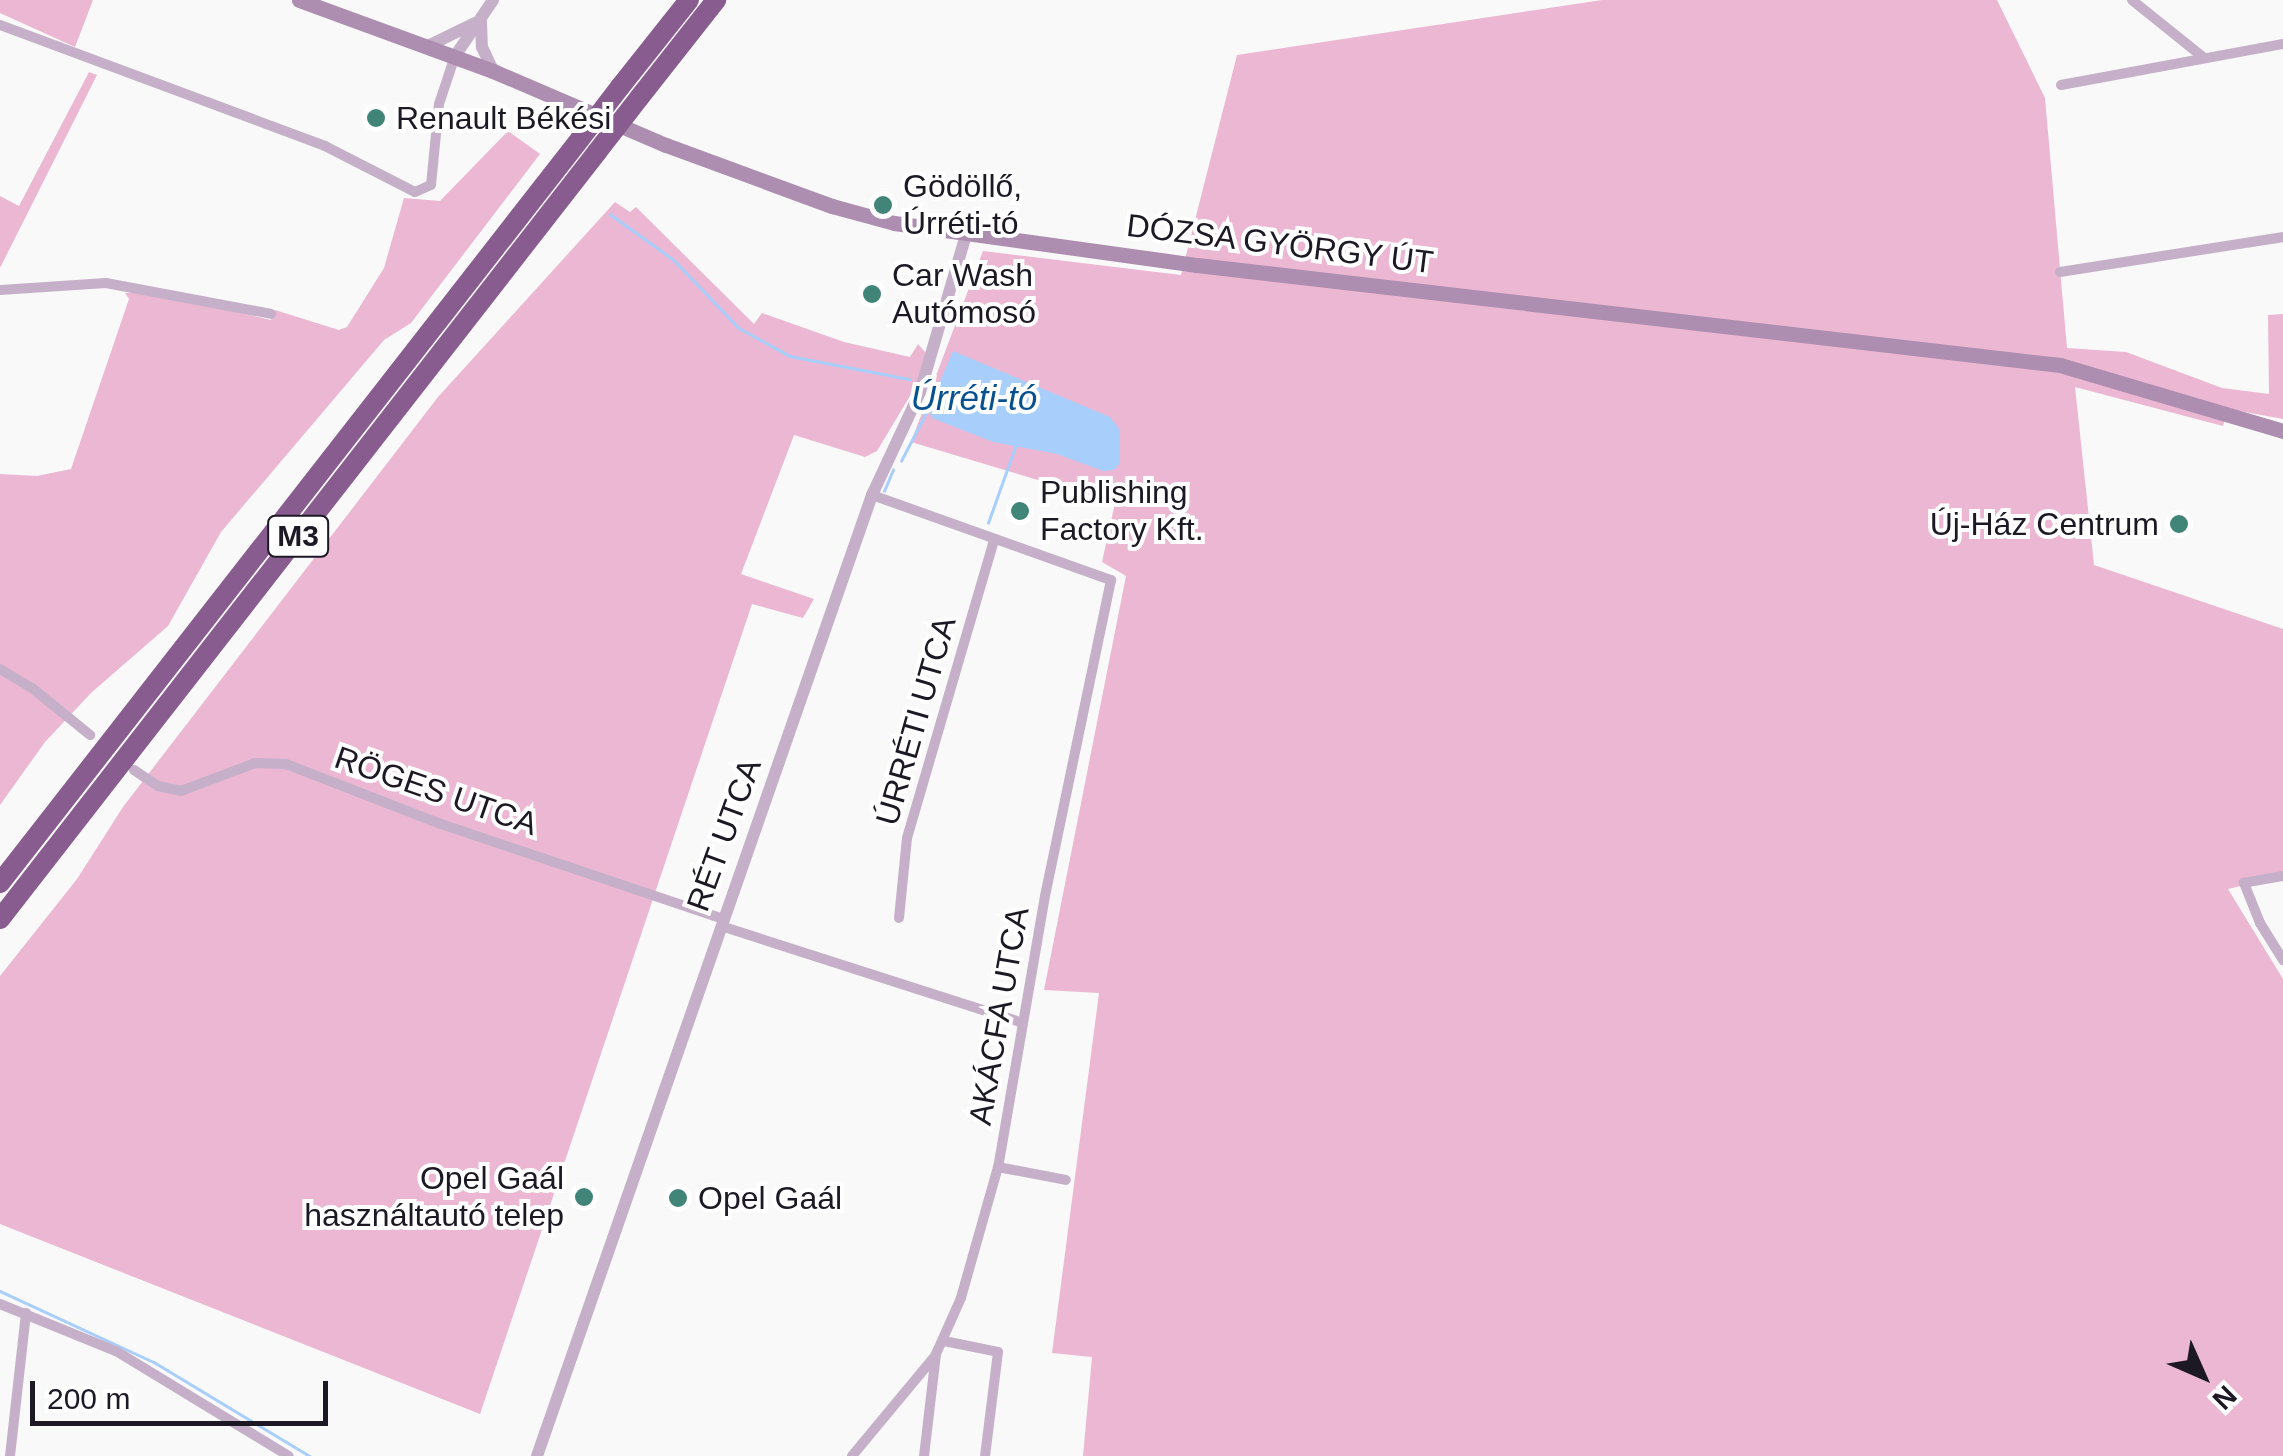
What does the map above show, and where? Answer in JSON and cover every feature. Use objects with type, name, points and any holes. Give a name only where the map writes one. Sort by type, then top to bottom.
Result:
[{"type":"highway","name":"M3","points":[[630,93],[689,0]]},
{"type":"highway","name":"M3","points":[[0,919],[630,93],[716,0]]},
{"type":"highway","name":"M3","points":[[0,883],[589,146]]},
{"type":"main road","name":"DÓZSA GYÖRGY ÚT","points":[[299,0],[493,70],[666,145],[832,206],[966,235],[2060,365],[2283,431]]},
{"type":"street","points":[[0,25],[325,146],[415,192],[432,185],[439,104],[455,56],[493,0]]},
{"type":"street","points":[[2132,0],[2203,57]]},
{"type":"street","points":[[428,46],[481,19]]},
{"type":"street","points":[[481,19],[482,47],[493,70]]},
{"type":"street","points":[[2061,85],[2283,44]]},
{"type":"street","name":"RÉT UTCA","points":[[537,1456],[872,495],[920,392],[966,235]]},
{"type":"street","points":[[2060,272],[2283,237]]},
{"type":"street","points":[[0,290],[106,284],[271,314]]},
{"type":"street","points":[[872,495],[994,540]]},
{"type":"street","name":"AKÁCFA UTCA","points":[[924,1456],[936,1354],[978,1245],[998,1167],[1022,1023],[1111,580],[994,540]]},
{"type":"street","name":"ÚRRÉTI UTCA","points":[[899,918],[907,838],[994,540]]},
{"type":"street","points":[[0,669],[32,688],[90,735]]},
{"type":"street","name":"RÖGES UTCA","points":[[134,770],[158,786],[181,791],[255,763],[286,764],[441,824],[1022,1023]]},
{"type":"street","points":[[2283,876],[2244,883],[2260,922],[2283,960]]},
{"type":"street","points":[[998,1167],[1066,1180]]},
{"type":"street","points":[[0,1304],[116,1352],[290,1456]]},
{"type":"street","points":[[10,1456],[26,1313]]},
{"type":"street","points":[[944,1340],[998,1352],[986,1456]]},
{"type":"street","points":[[852,1456],[936,1354]]},
{"type":"shaded area","points":[[0,0],[93,0],[75,47],[0,13]]},
{"type":"shaded area","points":[[1602,0],[1997,0],[2045,98],[2067,348],[2126,352],[2222,388],[2269,394],[2268,315],[2283,314],[2283,419],[2228,409],[2223,426],[2075,387],[2094,565],[2283,629],[2283,876],[2228,889],[2283,979],[2283,1456],[1083,1456],[1092,1357],[1052,1353],[1099,993],[1044,990],[1126,576],[1102,562],[1115,503],[911,442],[983,251],[1181,275],[1237,55]]},
{"type":"shaded area","points":[[89,72],[97,75],[0,268],[0,196],[19,206]]},
{"type":"shaded area","points":[[508,131],[540,154],[411,323],[384,340],[221,532],[168,626],[91,693],[45,742],[0,805],[0,474],[37,476],[71,469],[129,299],[125,293],[149,292],[271,320],[275,310],[339,330],[347,327],[384,268],[404,198],[440,201]]},
{"type":"shaded area","points":[[615,202],[630,212],[636,207],[754,324],[762,313],[844,342],[910,357],[918,344],[926,353],[916,386],[877,451],[865,457],[794,435],[741,574],[814,599],[803,618],[752,604],[480,1414],[0,1224],[0,976],[77,879],[123,807],[438,397]]},
{"type":"water","name":"Úrréti-tó","points":[[953,351],[1110,417],[1120,430],[1120,463],[1114,470],[1103,471],[1057,454],[993,442],[932,418],[928,409]]},
{"type":"waterway","points":[[610,214],[674,260],[739,328],[790,356],[910,379]]},
{"type":"waterway","points":[[901,461],[928,409]]},
{"type":"waterway","points":[[988,523],[1015,447]]},
{"type":"waterway","points":[[884,491],[893,470]]},
{"type":"waterway","points":[[0,1291],[154,1362],[310,1456]]},
{"type":"place","name":"Renault Békési","points":[[376,118]]},
{"type":"place","name":"Gödöllő, Úrréti-tó","points":[[883,205]]},
{"type":"place","name":"Car Wash Autómosó","points":[[872,294]]},
{"type":"place","name":"Publishing Factory Kft.","points":[[1020,511]]},
{"type":"place","name":"Új-Ház Centrum","points":[[2179,524]]},
{"type":"place","name":"Opel Gaál használtautó telep","points":[[584,1197]]},
{"type":"place","name":"Opel Gaál","points":[[678,1198]]}]
